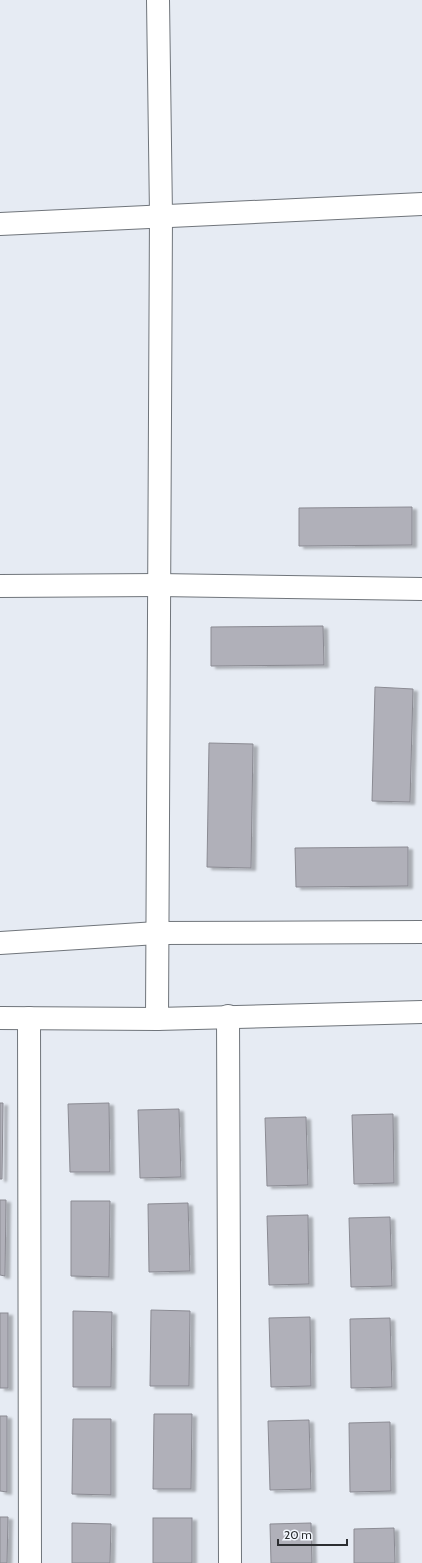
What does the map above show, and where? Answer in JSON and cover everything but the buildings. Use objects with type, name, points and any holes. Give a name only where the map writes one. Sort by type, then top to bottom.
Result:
[{"type":"street","points":[[157,1019],[161,215],[158,0]]},
{"type":"street","points":[[0,224],[161,215],[422,204]]},
{"type":"street","points":[[0,586],[159,585],[422,589]]},
{"type":"street","points":[[0,943],[158,933],[422,932]]},
{"type":"street","points":[[0,1018],[157,1019],[422,1012]]},
{"type":"street","points":[[228,1016],[230,1563]]},
{"type":"street","points":[[29,1018],[30,1563]]}]
